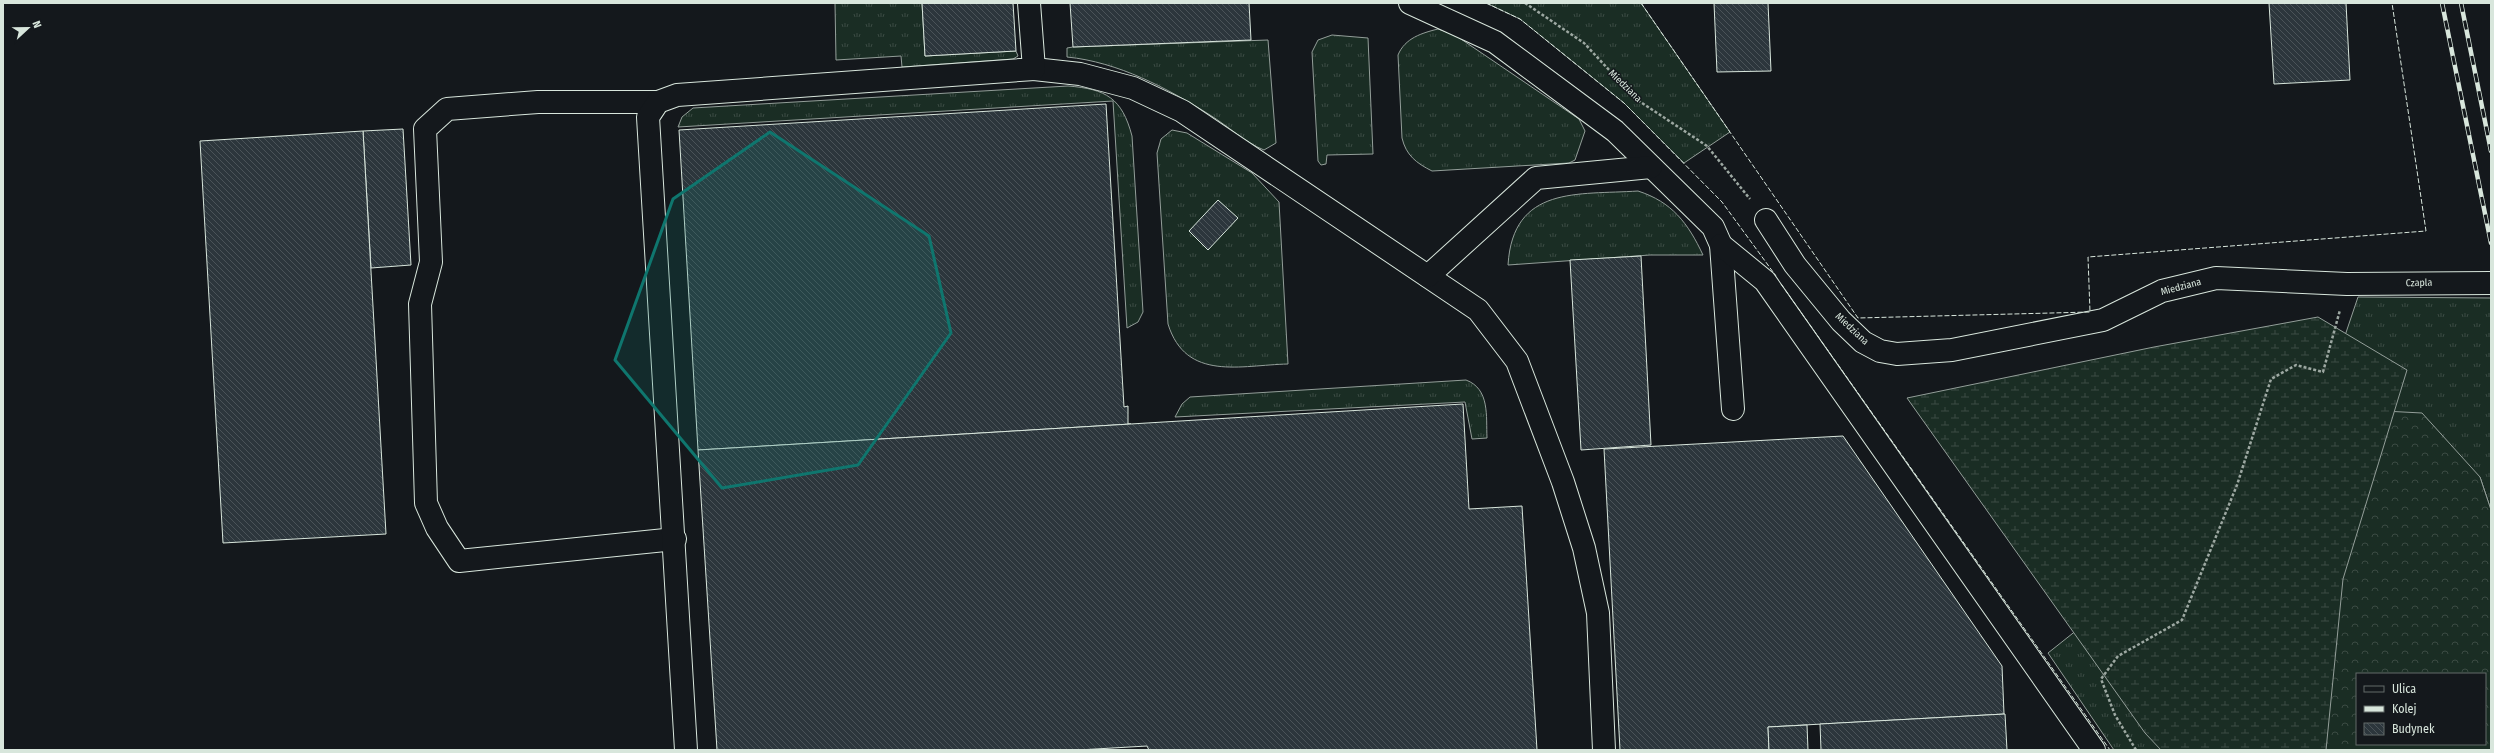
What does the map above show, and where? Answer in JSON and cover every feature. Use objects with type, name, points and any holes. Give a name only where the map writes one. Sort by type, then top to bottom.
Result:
[{"type":"street","points":[[1029,3],[1034,69]]},
{"type":"street","points":[[1410,3],[1495,42],[1615,131],[1713,227],[1721,245],[1733,409]]},
{"type":"street","points":[[675,539],[459,561],[437,528],[426,503],[420,304],[431,262],[425,129],[447,109],[538,102],[658,102],[677,95],[1034,69],[1080,74],[1134,88],[1182,111],[1478,310],[1517,361],[1539,416],[1584,548],[1598,613],[1604,750]]},
{"type":"street","points":[[658,102],[648,117],[675,539],[686,750]]},
{"type":"street","points":[[1428,276],[1536,178],[1651,167]]},
{"type":"street","name":"Miedziana","points":[[1766,220],[1795,265],[1841,321],[1863,342],[1880,351],[1897,354],[1952,350],[2103,320],[2162,291],[2216,278],[2347,284]]},
{"type":"street","points":[[1721,245],[1765,281],[2094,750]]},
{"type":"street","name":"Czapla","points":[[2347,284],[2491,283]]},
{"type":"path","name":"Miedziana","points":[[1525,3],[1584,43],[1636,99],[1707,146],[1766,220]]},
{"type":"path","points":[[2136,750],[2115,714],[2101,679],[2118,656],[2182,620],[2237,485],[2271,379],[2296,365],[2323,372],[2347,284]]},
{"type":"highlighted area","points":[[770,132],[929,236],[951,333],[858,465],[722,488],[615,360],[673,199]]},
{"type":"green space","points":[[835,3],[922,3],[925,56],[1016,51],[1018,56],[1013,59],[902,67],[901,56],[836,60]]},
{"type":"green space","points":[[1486,3],[1641,3],[1730,132],[1684,163],[1624,103],[1520,19]]},
{"type":"green space","points":[[1438,29],[1455,35],[1579,119],[1585,131],[1575,160],[1569,163],[1432,171],[1412,158],[1406,149],[1402,138],[1398,55],[1405,44],[1410,40],[1426,32]]},
{"type":"green space","points":[[1332,35],[1368,38],[1373,154],[1327,155],[1326,164],[1321,165],[1318,161],[1312,52],[1318,40]]},
{"type":"green space","points":[[1268,40],[1276,143],[1264,150],[1236,134],[1217,119],[1159,86],[1123,70],[1105,64],[1067,57],[1067,48],[1073,47]]},
{"type":"green space","points":[[1068,86],[1093,90],[1110,98],[1117,104],[1123,113],[1132,136],[1143,312],[1138,322],[1127,328],[1113,101],[678,127],[682,117],[693,108]]},
{"type":"green space","points":[[1172,130],[1187,133],[1252,173],[1279,202],[1288,364],[1234,367],[1217,366],[1201,362],[1188,355],[1176,342],[1168,324],[1157,153],[1161,139]]},
{"type":"green space","points":[[1638,191],[1660,201],[1678,215],[1691,233],[1703,255],[1650,255],[1508,265],[1513,239],[1522,220],[1536,207],[1552,200],[1572,195]]},
{"type":"green space","points":[[2358,297],[2491,298],[2491,510],[2480,477],[2259,750],[2114,750],[2048,653],[2092,618],[2331,377]]},
{"type":"green space","points":[[2318,317],[2407,370],[2343,579],[2326,750],[2161,750],[2145,733],[1907,398],[2154,347]]},
{"type":"green space","points":[[1466,380],[1474,384],[1483,397],[1486,412],[1487,438],[1472,439],[1465,402],[1175,417],[1182,404],[1190,397]]},
{"type":"green space","points":[[2308,407],[2422,413],[2480,477],[2491,510],[2491,750],[2259,750]]},
{"type":"building","points":[[922,3],[1013,3],[1016,51],[925,56]]},
{"type":"building","points":[[1070,3],[1249,3],[1251,40],[1073,47]]},
{"type":"building","points":[[1714,3],[1768,3],[1771,71],[1717,72]]},
{"type":"building","points":[[2269,3],[2346,3],[2350,80],[2274,84]]},
{"type":"building","points":[[1106,104],[1124,407],[1128,406],[1128,424],[1131,424],[698,450],[679,130]]},
{"type":"building","points":[[403,129],[411,265],[371,268],[363,131]]},
{"type":"building","points":[[363,131],[386,534],[223,543],[200,141]]},
{"type":"building","points":[[1218,200],[1238,218],[1208,250],[1189,231]]},
{"type":"building","points":[[1641,256],[1651,445],[1581,450],[1570,260]]},
{"type":"building","points":[[1463,404],[1469,509],[1522,506],[1537,750],[1149,750],[1147,746],[1078,750],[717,750],[698,450]]},
{"type":"building","points":[[1843,436],[2002,666],[2004,714],[1768,727],[1769,750],[1620,750],[1604,449]]},
{"type":"building","points":[[2005,714],[2007,750],[1821,750],[1820,724]]},
{"type":"building","points":[[1807,725],[1808,750],[1769,750],[1768,727]]},
{"type":"railway","points":[[2442,3],[2491,243]]},
{"type":"railway","points":[[2461,3],[2491,151]]},
{"type":"fence","points":[[1486,3],[1520,19],[1624,103],[1722,202],[1776,276]]},
{"type":"fence","points":[[1641,3],[1858,318],[2090,312],[2088,257],[2426,231],[2392,3]]},
{"type":"fence","points":[[1781,284],[2110,750]]}]
